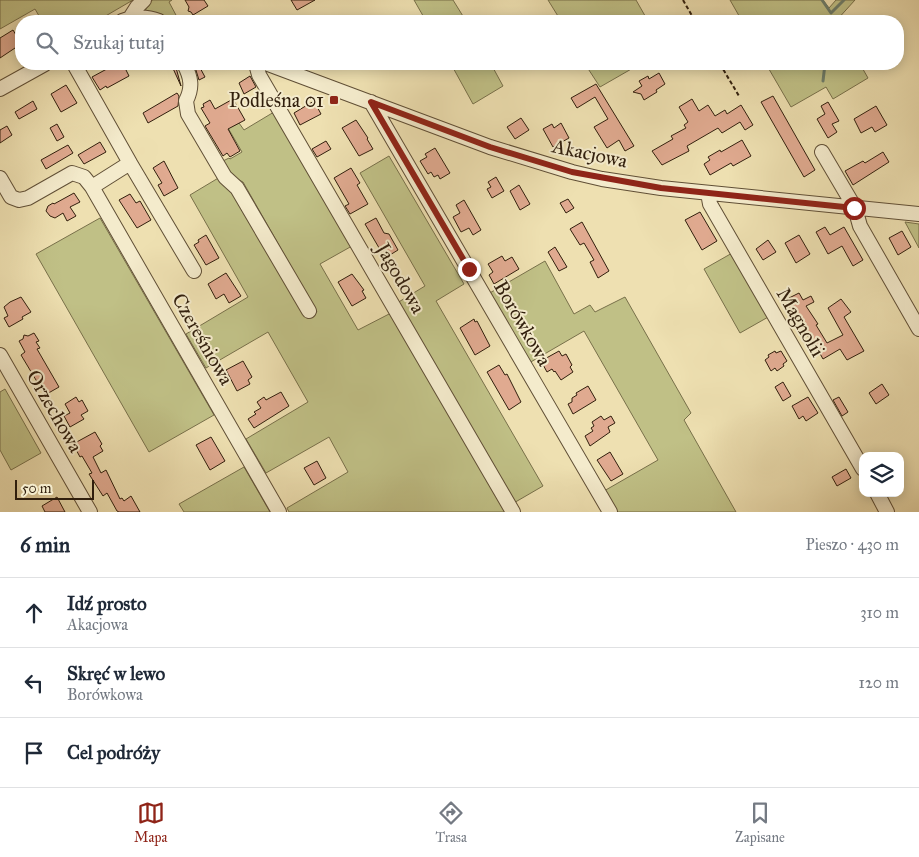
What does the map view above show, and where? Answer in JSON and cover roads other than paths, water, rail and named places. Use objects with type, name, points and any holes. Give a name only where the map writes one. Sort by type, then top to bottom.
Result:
[{"type":"street","points":[[130,15],[144,0]]},
{"type":"street","points":[[0,89],[34,70]]},
{"type":"street","name":"Czereśniowa","points":[[77,70],[194,271]]},
{"type":"street","points":[[187,70],[191,85],[191,92],[186,101],[188,114],[226,177],[237,188],[310,311]]},
{"type":"street","name":"Jagodowa","points":[[258,70],[513,512]]},
{"type":"street","name":"Akacjowa","points":[[284,70],[490,147],[572,172],[661,188],[919,214]]},
{"type":"street","name":"Borówkowa","points":[[371,102],[610,512]]},
{"type":"street","points":[[822,152],[854,208],[860,226],[919,329]]},
{"type":"street","points":[[92,187],[130,163]]},
{"type":"street","name":"Czereśniowa","points":[[0,178],[11,197],[19,200],[28,198],[72,173],[84,177],[92,187],[279,512]]},
{"type":"street","name":"Magnolii","points":[[708,193],[710,204],[859,462]]},
{"type":"street","name":"Orzechowa","points":[[0,355],[90,512]]},
{"type":"street","points":[[879,497],[887,512]]},
{"type":"waterway","points":[[822,0],[831,13],[844,0]]},
{"type":"waterway","points":[[823,81],[824,70]]},
{"type":"place","name":"Podleśna 01","points":[[334,100]]}]
